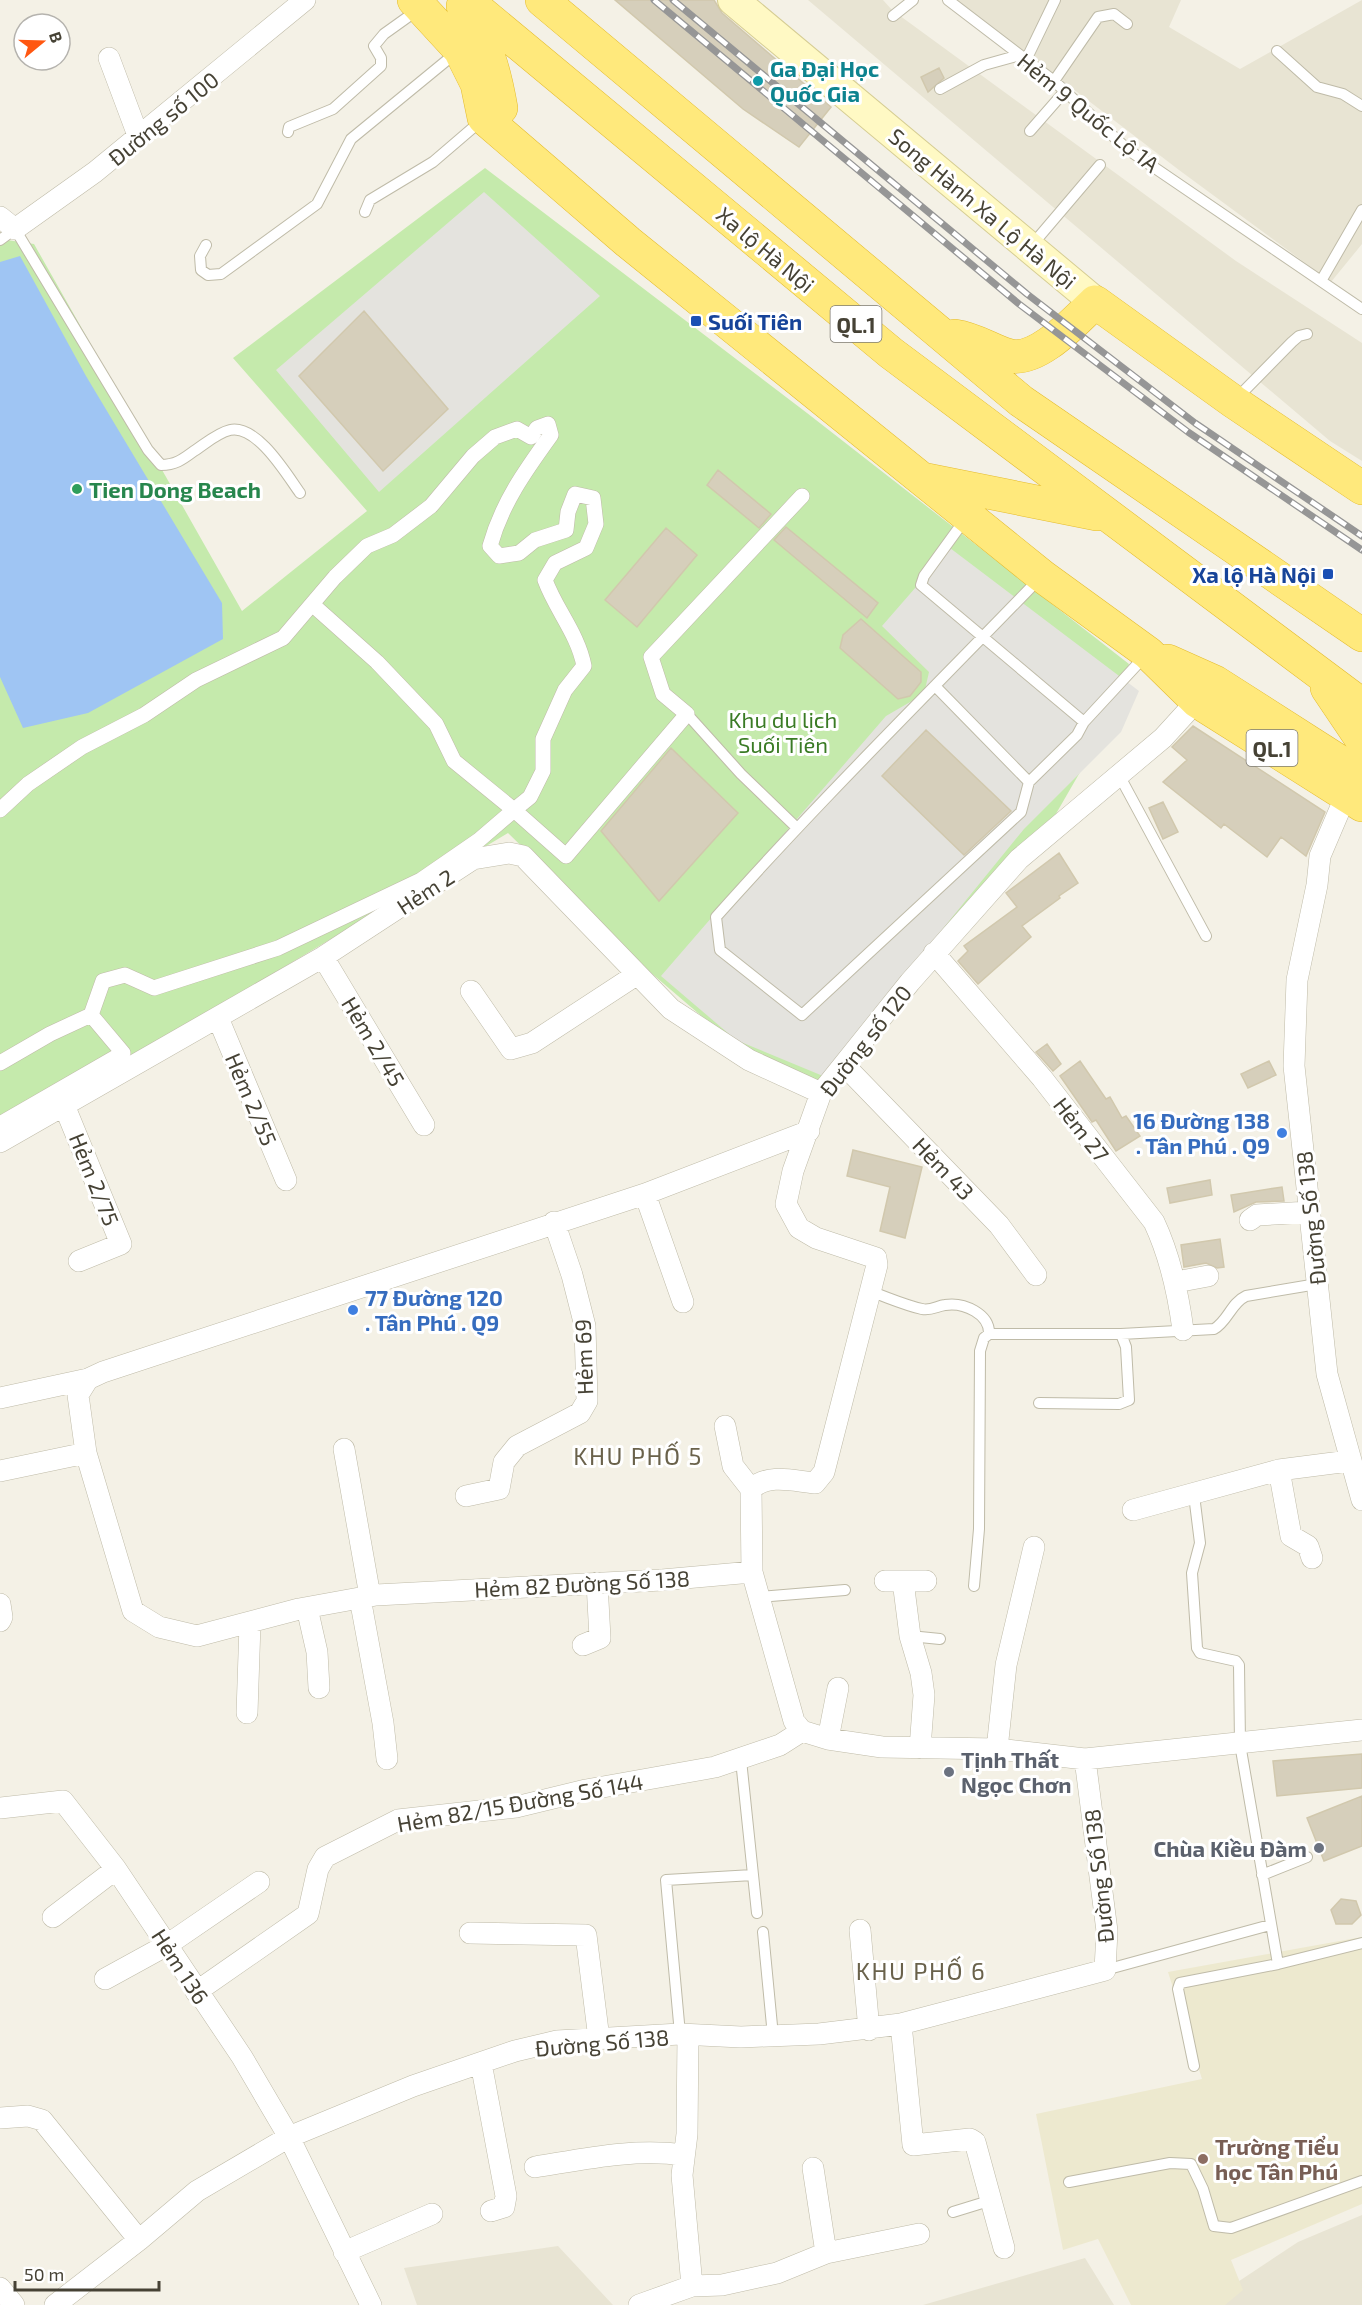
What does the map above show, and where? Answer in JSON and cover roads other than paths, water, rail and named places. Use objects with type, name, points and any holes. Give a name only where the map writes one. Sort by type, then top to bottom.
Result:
[{"type":"highway","points":[[458,0],[477,27],[492,62],[495,128]]},
{"type":"highway","name":"Xa lộ Hà Nội","points":[[466,0],[891,353],[1106,516],[1362,705]]},
{"type":"highway","name":"Xa lộ Hà Nội","points":[[542,0],[1022,401],[1355,627]]},
{"type":"highway","points":[[418,4],[460,50],[495,128]]},
{"type":"highway","name":"QL.1","points":[[495,128],[628,242],[1042,576],[1148,653],[1357,787]]},
{"type":"highway","points":[[941,334],[972,338],[1006,355],[1025,356],[1058,336],[1095,302],[1234,402],[1362,488]]},
{"type":"highway","points":[[922,479],[1106,516]]},
{"type":"highway","points":[[1315,669],[1362,740]]},
{"type":"main road","name":"Song Hành Xa Lộ Hà Nội","points":[[733,0],[1095,302]]},
{"type":"street","name":"Đường số 100","points":[[5,229],[139,138],[305,0]]},
{"type":"street","points":[[109,58],[139,138]]},
{"type":"street","points":[[0,810],[28,784],[82,747],[144,715],[196,680],[283,638],[335,577],[367,546],[393,535],[431,506],[473,456],[495,437],[517,429],[531,437],[537,428],[548,424],[551,435],[509,495],[496,524],[490,546],[499,556],[519,552],[535,540],[566,530],[568,512],[575,494],[593,498],[596,524],[586,548],[555,563],[545,580],[553,603],[580,647],[584,666],[565,690],[543,739],[543,771],[530,796],[479,840],[421,880],[278,948],[154,988],[125,975],[103,981],[94,1000],[91,1015]]},
{"type":"street","points":[[313,605],[377,662],[436,724],[454,762],[514,810],[566,856],[687,714],[663,694],[651,657],[802,496]]},
{"type":"street","name":"Đường số 120","points":[[751,1489],[761,1480],[771,1479],[815,1483],[824,1472],[877,1265],[876,1258],[816,1238],[799,1228],[786,1204],[793,1171],[821,1093],[934,953],[1019,859],[1163,738],[1206,691]]},
{"type":"street","name":"Đường Số 138","points":[[1357,787],[1320,856],[1317,885],[1297,980],[1294,1066],[1327,1374],[1349,1461],[1357,1477],[1362,1500]]},
{"type":"street","name":"Hẻm 2","points":[[0,1142],[323,957],[473,859],[509,853],[523,856],[671,1009],[733,1049],[821,1093]]},
{"type":"street","name":"Hẻm 27","points":[[934,953],[1042,1078],[1154,1222],[1165,1244],[1176,1282],[1183,1330]]},
{"type":"street","name":"Hẻm 2/45","points":[[323,957],[424,1125]]},
{"type":"street","points":[[471,991],[511,1049],[532,1043],[636,975]]},
{"type":"street","points":[[0,1063],[50,1034],[91,1015]]},
{"type":"street","points":[[0,1124],[123,1053],[91,1015]]},
{"type":"street","name":"Hẻm 2/55","points":[[218,1018],[286,1180]]},
{"type":"street","name":"Hẻm 43","points":[[845,1066],[999,1225],[1036,1275]]},
{"type":"street","name":"Hẻm 2/75","points":[[64,1105],[121,1244],[79,1261]]},
{"type":"street","points":[[0,1398],[88,1379],[554,1222],[645,1194],[809,1131]]},
{"type":"street","points":[[645,1194],[683,1302]]},
{"type":"street","points":[[1250,1220],[1257,1215],[1309,1212]]},
{"type":"street","name":"Hẻm 69","points":[[466,1496],[499,1489],[504,1462],[517,1446],[580,1413],[587,1401],[585,1326],[573,1275],[554,1222]]},
{"type":"street","points":[[1176,1282],[1208,1276]]},
{"type":"street","name":"Hẻm 82 Đường Số 138","points":[[88,1379],[78,1395],[86,1453],[133,1611],[159,1627],[197,1636],[307,1608],[365,1597],[752,1572]]},
{"type":"street","points":[[725,1426],[734,1466],[751,1489],[752,1572],[789,1710],[802,1731],[828,1739],[920,1748],[997,1749],[1085,1759],[1362,1730]]},
{"type":"street","points":[[344,1449],[384,1723],[387,1759]]},
{"type":"street","points":[[0,1471],[86,1453]]},
{"type":"street","points":[[1133,1510],[1279,1470],[1349,1461]]},
{"type":"street","points":[[1279,1470],[1291,1536],[1308,1546],[1312,1558]]},
{"type":"street","points":[[997,1749],[1006,1665],[1034,1547]]},
{"type":"street","points":[[920,1748],[924,1695],[921,1673],[894,1581],[926,1581]]},
{"type":"street","points":[[583,1645],[600,1638],[597,1583]]},
{"type":"street","points":[[0,1604],[0,1621]]},
{"type":"street","points":[[307,1608],[317,1652],[319,1688]]},
{"type":"street","points":[[246,1713],[250,1624]]},
{"type":"street","points":[[828,1739],[838,1688]]},
{"type":"street","name":"Hẻm 82/15 Đường Số 144","points":[[196,1992],[308,1914],[318,1869],[325,1857],[398,1820],[516,1807],[586,1790],[678,1775],[741,1760],[780,1745],[802,1731]]},
{"type":"street","name":"Đường Số 138","points":[[55,2305],[139,2240],[197,2191],[289,2137],[413,2086],[481,2063],[557,2041],[684,2035],[773,2036],[869,2030],[901,2024],[1105,1970],[1107,1931],[1085,1759]]},
{"type":"street","name":"Hẻm 136","points":[[0,1808],[63,1802],[116,1869],[196,1992],[242,2057],[289,2137],[371,2305]]},
{"type":"street","points":[[53,1917],[116,1869]]},
{"type":"street","points":[[105,1979],[167,1945],[259,1882]]},
{"type":"street","points":[[860,1930],[869,2030]]},
{"type":"street","points":[[471,1933],[586,1935],[599,2039]]},
{"type":"street","points":[[901,2024],[913,2145],[970,2139],[975,2142],[1004,2248]]},
{"type":"street","points":[[684,2035],[682,2175],[692,2286]]},
{"type":"street","points":[[481,2063],[506,2196],[504,2206],[491,2211]]},
{"type":"street","points":[[0,2118],[28,2116],[42,2120],[139,2240]]},
{"type":"street","points":[[535,2167],[619,2153],[660,2152],[684,2155]]},
{"type":"street","points":[[813,2168],[826,2253]]},
{"type":"street","points":[[344,2252],[432,2214]]},
{"type":"street","points":[[639,2305],[692,2286],[722,2285],[777,2273],[826,2253],[919,2234]]},
{"type":"street","points":[[0,2288],[14,2305]]},
{"type":"lane","points":[[892,16],[913,0]]},
{"type":"lane","name":"Hẻm 9 Quốc Lộ 1A","points":[[948,0],[1054,81],[1127,149],[1362,309]]},
{"type":"lane","points":[[940,89],[984,65],[1023,58],[1055,0]]},
{"type":"lane","points":[[288,132],[289,127],[333,108],[381,66],[381,58],[374,46],[418,4]]},
{"type":"lane","points":[[1054,81],[1098,17],[1114,14],[1127,24]]},
{"type":"lane","points":[[206,245],[200,256],[201,270],[208,275],[221,274],[317,204],[351,139],[460,50]]},
{"type":"lane","points":[[1277,51],[1317,87],[1342,94],[1362,106]]},
{"type":"lane","points":[[1030,131],[1065,91]]},
{"type":"lane","points":[[365,212],[370,200],[495,128]]},
{"type":"lane","points":[[1030,248],[1100,165]]},
{"type":"lane","points":[[1322,281],[1362,210]]},
{"type":"lane","points":[[5,229],[148,450],[161,465],[173,465],[232,429],[243,431],[262,443],[300,493]]},
{"type":"lane","points":[[1234,402],[1299,336],[1307,334]]},
{"type":"lane","points":[[967,516],[924,576],[921,585],[1084,722]]},
{"type":"lane","points":[[1042,576],[796,827],[716,917],[720,950],[802,1015],[1021,812],[1029,782],[1077,735],[1084,722],[1148,653]]},
{"type":"lane","points":[[935,686],[1029,782]]},
{"type":"lane","points":[[687,714],[741,774],[796,827]]},
{"type":"lane","points":[[1119,775],[1206,936]]},
{"type":"lane","points":[[974,1586],[979,1529],[980,1352],[984,1338],[989,1334],[1121,1334],[1214,1329],[1222,1324],[1238,1300],[1246,1296],[1317,1284]]},
{"type":"lane","points":[[869,1291],[921,1309],[948,1305],[974,1311],[986,1319],[990,1325],[989,1334]]},
{"type":"lane","points":[[1039,1403],[1119,1404],[1130,1400],[1126,1347],[1121,1334]]},
{"type":"lane","points":[[1194,1495],[1200,1543],[1192,1573],[1197,1648],[1200,1653],[1236,1661],[1239,1665],[1240,1744],[1278,1964]]},
{"type":"lane","points":[[759,1597],[845,1590]]},
{"type":"lane","points":[[910,1636],[940,1639]]},
{"type":"lane","points":[[741,1760],[757,1913]]},
{"type":"lane","points":[[1262,1875],[1307,1857]]},
{"type":"lane","points":[[684,2035],[666,1880],[753,1875]]},
{"type":"lane","name":"Đường Số 138","points":[[1105,1970],[1270,1925]]},
{"type":"lane","points":[[763,1932],[773,2036]]},
{"type":"lane","points":[[1194,2066],[1178,1989],[1180,1983],[1278,1964],[1362,1943]]},
{"type":"lane","points":[[1069,2182],[1170,2163],[1191,2164],[1203,2190],[1214,2226],[1231,2228],[1362,2181]]},
{"type":"lane","points":[[953,2212],[992,2200]]},
{"type":"water","name":"Tien Dong Beach","points":[[20,256],[86,376],[222,603],[223,639],[88,713],[23,728],[0,677],[0,262]]},
{"type":"railway","points":[[654,0],[1019,304],[1188,432],[1362,550]]},
{"type":"railway","points":[[673,0],[1027,294],[1195,423],[1362,536]]},
{"type":"place","name":"Ga Đại Học Quốc Gia","points":[[758,81]]},
{"type":"place","name":"Suối Tiên","points":[[696,321]]},
{"type":"place","name":"Tien Dong Beach","points":[[77,489]]},
{"type":"place","name":"Xa lộ Hà Nội","points":[[1328,574]]},
{"type":"place","name":"16 Đường 138 . Tân Phú . Q9","points":[[1282,1133]]},
{"type":"place","name":"77 Đường 120 . Tân Phú . Q9","points":[[353,1310]]},
{"type":"place","name":"Tịnh Thất Ngọc Chơn","points":[[949,1772]]},
{"type":"place","name":"Chùa Kiều Đàm","points":[[1319,1848]]},
{"type":"place","name":"Trường Tiểu học Tân Phú","points":[[1203,2159]]},
{"type":"district","name":"KHU PHỐ 5","points":[[638,1455]]},
{"type":"district","name":"KHU PHỐ 6","points":[[921,1970]]},
{"type":"park label","name":"Khu du lịch Suối Tiên","points":[[783,732]]}]
